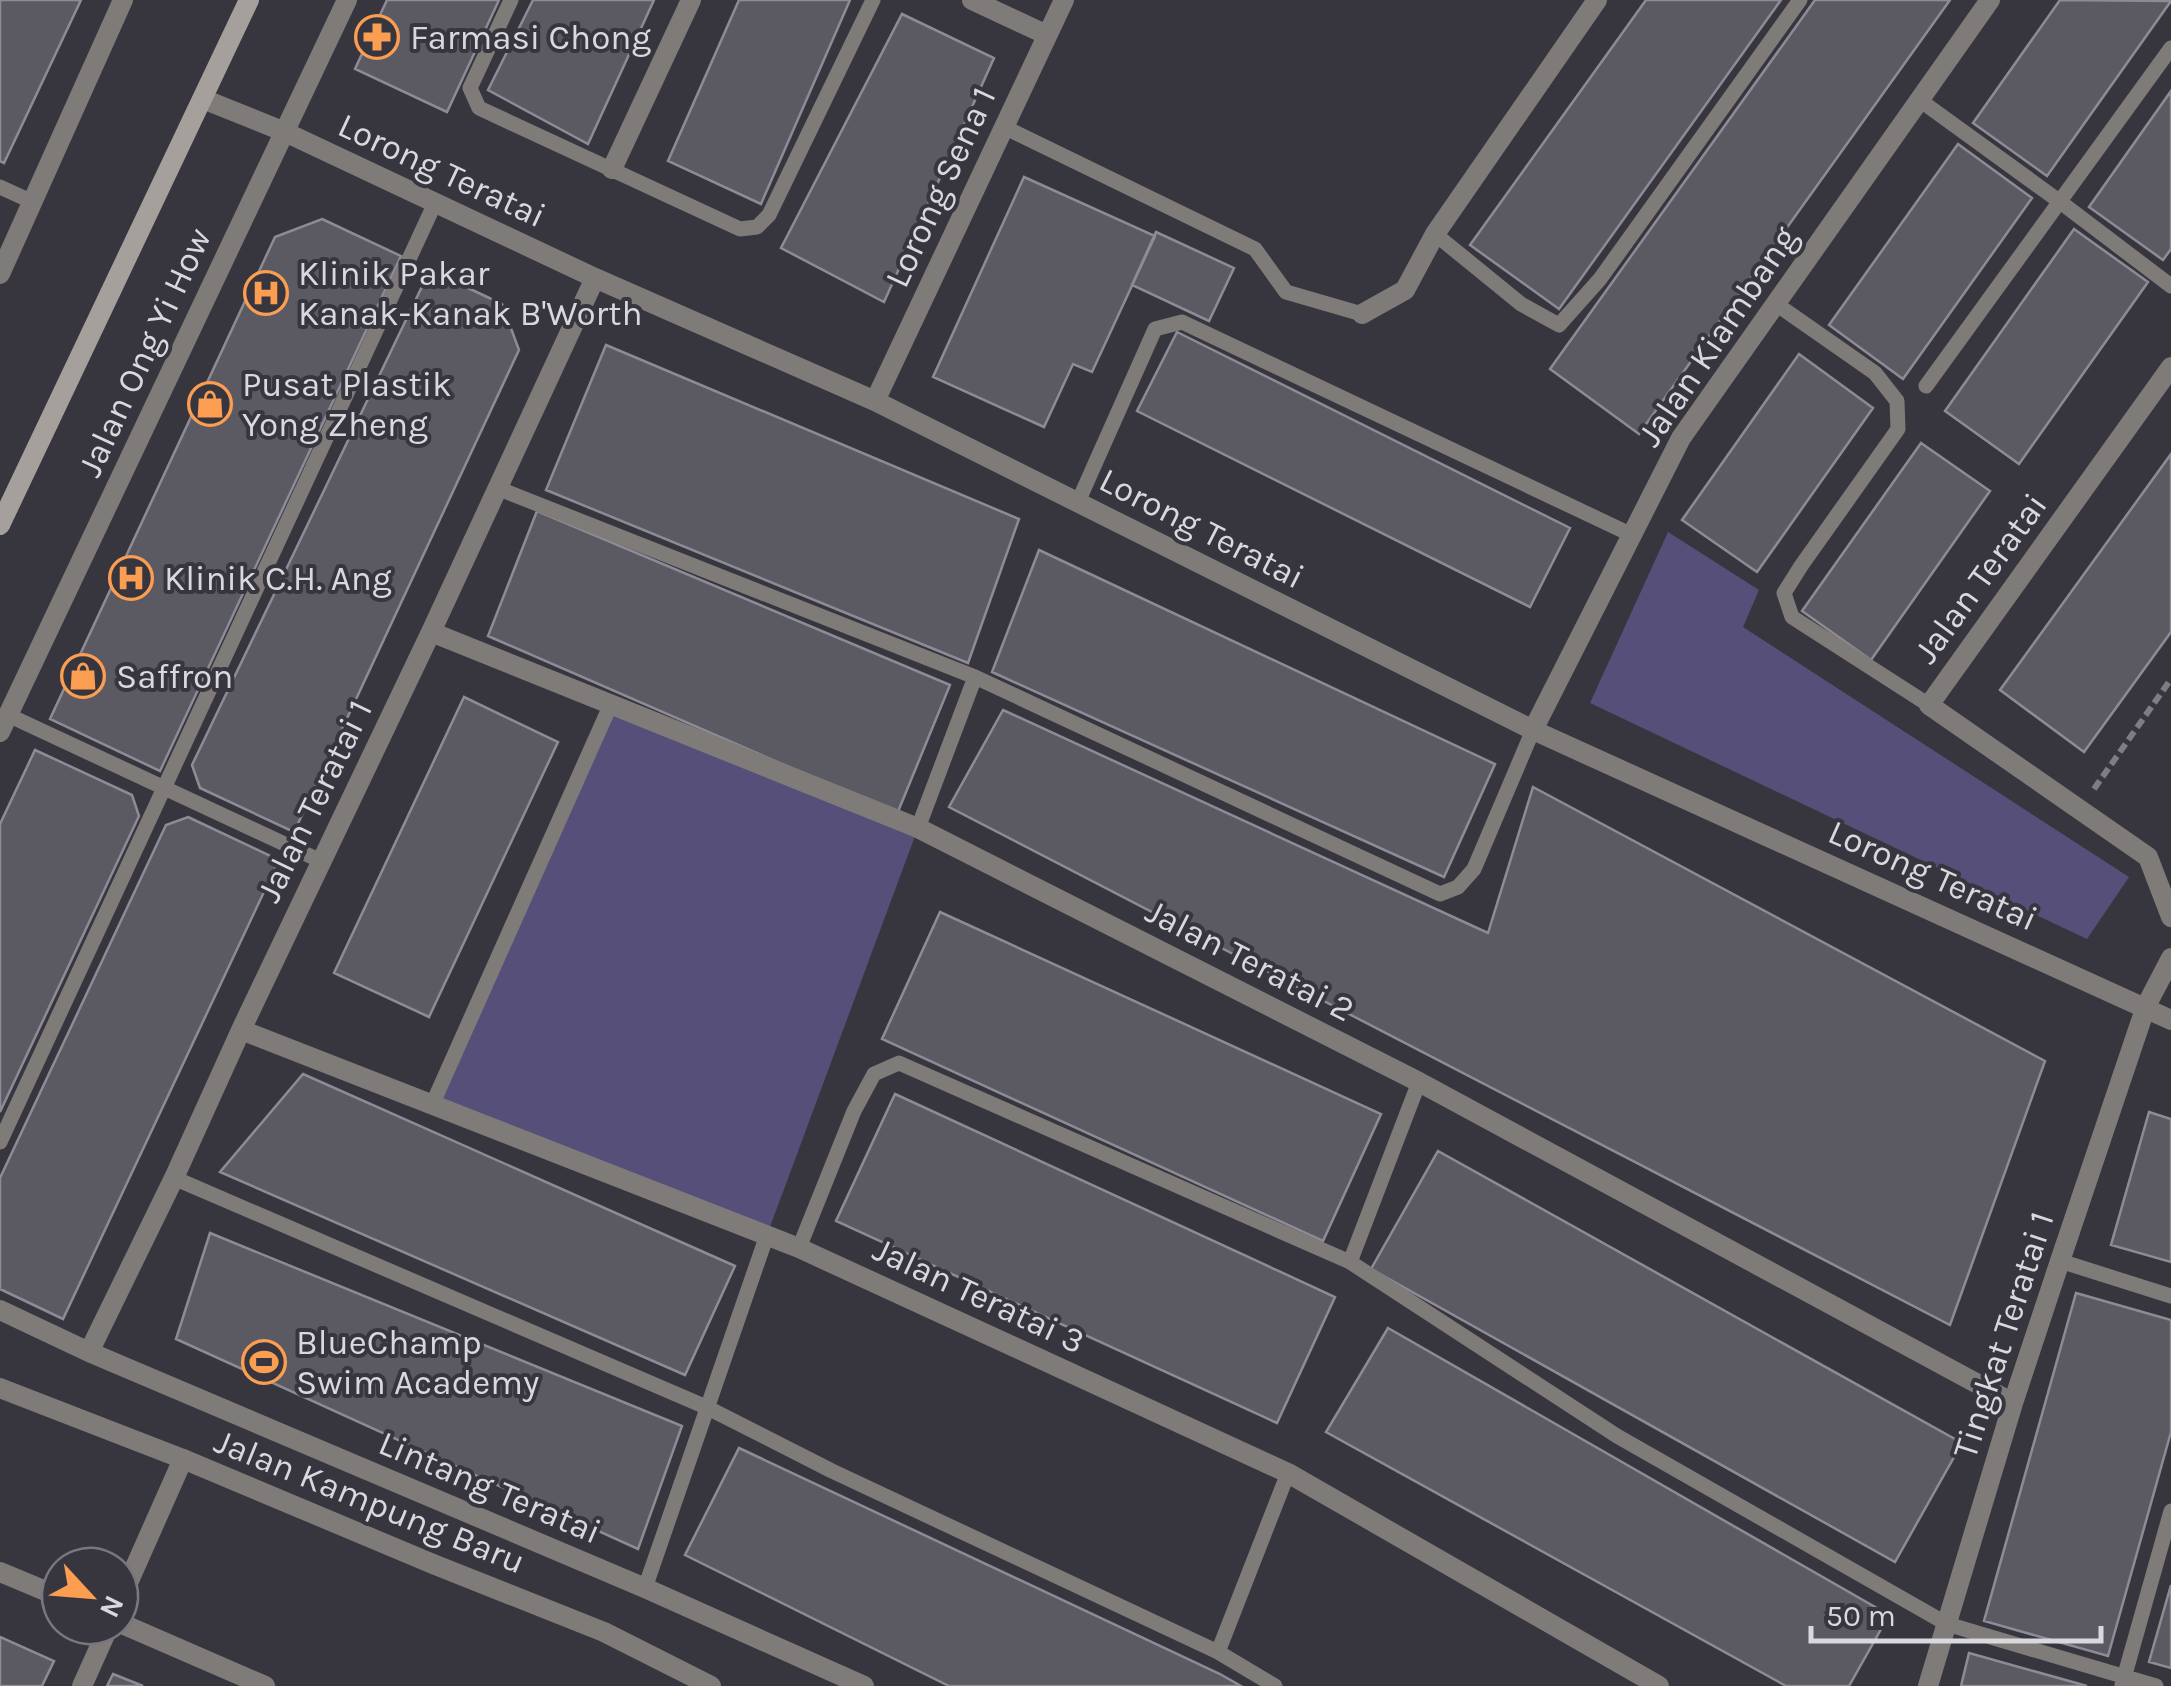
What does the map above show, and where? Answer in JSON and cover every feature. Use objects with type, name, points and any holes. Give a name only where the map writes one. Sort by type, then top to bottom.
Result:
[{"type":"main road","name":"Jalan Ong Yi How","points":[[0,525],[249,0]]},
{"type":"street","points":[[0,274],[123,0]]},
{"type":"street","name":"Jalan Ong Yi How","points":[[4,724],[347,0]]},
{"type":"street","points":[[612,169],[691,0]]},
{"type":"street","points":[[972,0],[1047,36]]},
{"type":"street","name":"Lorong Sena 1","points":[[875,401],[1064,0]]},
{"type":"street","name":"Jalan Kiambang","points":[[1534,730],[1681,438],[1990,0]]},
{"type":"street","points":[[1362,314],[1404,290],[1435,234],[1595,1]]},
{"type":"street","name":"Lorong Teratai","points":[[203,99],[285,132],[596,278],[875,401],[1534,730],[2171,1020]]},
{"type":"street","name":"Jalan Teratai 1","points":[[89,1352],[596,278]]},
{"type":"street","name":"Jalan Teratai","points":[[2171,367],[1929,705],[2148,857],[2171,916]]},
{"type":"street","name":"Jalan Teratai 2","points":[[430,632],[918,828],[1420,1082],[2014,1404]]},
{"type":"street","points":[[2146,1006],[2171,958]]},
{"type":"street","name":"Tingkat Teratai 1","points":[[1928,1686],[2060,1260],[2146,1006]]},
{"type":"street","name":"Jalan Teratai 3","points":[[240,1030],[798,1248],[1288,1473],[1659,1686]]},
{"type":"street","points":[[0,1310],[89,1352]]},
{"type":"street","name":"Lintang Teratai","points":[[89,1352],[645,1588],[864,1686]]},
{"type":"street","name":"Jalan Kampung Baru","points":[[0,1388],[604,1632],[711,1686]]},
{"type":"street","points":[[140,1556],[183,1459]]},
{"type":"street","points":[[0,1572],[40,1589]]},
{"type":"street","points":[[140,1631],[265,1686]]},
{"type":"street","points":[[82,1686],[100,1646]]},
{"type":"lane","points":[[511,0],[470,88],[479,108],[740,229],[758,227],[769,215],[873,0]]},
{"type":"lane","points":[[1435,234],[1521,304],[1559,325],[1600,279],[1800,0]]},
{"type":"lane","points":[[1926,386],[2171,48]]},
{"type":"lane","points":[[1921,102],[2171,286]]},
{"type":"lane","points":[[1004,127],[1255,249],[1286,292],[1362,314]]},
{"type":"lane","points":[[0,187],[33,202]]},
{"type":"lane","points":[[0,1142],[435,203]]},
{"type":"lane","points":[[1776,304],[1875,373],[1897,401],[1898,430],[1784,593],[1792,617],[1929,705]]},
{"type":"lane","points":[[1078,502],[1155,329],[1182,322],[1632,535]]},
{"type":"lane","points":[[497,488],[975,677],[1440,894],[1458,887],[1474,869],[1534,730]]},
{"type":"lane","points":[[918,828],[975,677]]},
{"type":"lane","points":[[432,1105],[611,704]]},
{"type":"lane","points":[[4,724],[164,788],[321,861]]},
{"type":"lane","points":[[798,1248],[854,1111],[874,1074],[899,1063],[1350,1262],[1618,1436],[1947,1624],[2123,1682],[2156,1686]]},
{"type":"lane","points":[[1350,1262],[1420,1082]]},
{"type":"lane","points":[[174,1178],[706,1406],[832,1471],[1218,1652],[1275,1686]]},
{"type":"lane","points":[[645,1588],[767,1235]]},
{"type":"lane","points":[[2060,1260],[2171,1296]]},
{"type":"lane","points":[[1218,1652],[1288,1473]]},
{"type":"lane","points":[[2123,1682],[2171,1511]]},
{"type":"path","points":[[2080,810],[2171,679]]},
{"type":"shaded area","points":[[1668,532],[1759,590],[1743,627],[2129,877],[2087,939],[1590,703]]},
{"type":"shaded area","points":[[611,704],[918,828],[767,1235],[436,1096]]},
{"type":"building","points":[[0,0],[81,0],[4,163],[0,161]]},
{"type":"building","points":[[387,0],[499,0],[447,112],[355,69]]},
{"type":"building","points":[[533,0],[654,0],[588,144],[488,90]]},
{"type":"building","points":[[739,0],[850,0],[761,204],[668,161]]},
{"type":"building","points":[[1646,0],[1781,0],[1559,309],[1470,245]]},
{"type":"building","points":[[1815,0],[1950,0],[1639,434],[1550,369]]},
{"type":"building","points":[[2060,0],[2171,1],[2047,176],[1973,123]]},
{"type":"building","points":[[902,14],[994,58],[884,302],[781,248]]},
{"type":"building","points":[[2171,91],[2171,249],[2163,260],[2089,207]]},
{"type":"building","points":[[1958,144],[2032,198],[1903,379],[1829,325]]},
{"type":"building","points":[[1024,177],[1155,236],[1092,372],[1073,364],[1044,427],[933,377]]},
{"type":"building","points":[[322,219],[401,256],[160,771],[50,719],[275,237]]},
{"type":"building","points":[[2074,229],[2148,282],[2019,464],[1945,411]]},
{"type":"building","points":[[1156,232],[1234,268],[1209,321],[1132,285]]},
{"type":"building","points":[[430,270],[502,304],[519,350],[294,832],[200,788],[192,765]]},
{"type":"building","points":[[1177,332],[1570,528],[1530,607],[1137,411]]},
{"type":"building","points":[[606,345],[1019,519],[968,663],[546,490]]},
{"type":"building","points":[[1799,354],[1873,408],[1757,572],[1682,520]]},
{"type":"building","points":[[1921,443],[1990,491],[1871,660],[1802,611]]},
{"type":"building","points":[[2171,454],[2171,632],[2084,752],[2000,690]]},
{"type":"building","points":[[537,511],[950,685],[897,814],[488,636]]},
{"type":"building","points":[[1039,550],[1495,764],[1444,877],[992,672]]},
{"type":"building","points":[[464,697],[558,742],[429,1017],[334,973]]},
{"type":"building","points":[[1003,710],[1488,933],[1533,787],[2045,1061],[1950,1325],[949,807]]},
{"type":"building","points":[[35,750],[132,795],[139,816],[0,1112],[0,824]]},
{"type":"building","points":[[188,817],[279,860],[63,1319],[0,1289],[0,1178],[166,825]]},
{"type":"building","points":[[940,912],[1381,1114],[1323,1241],[882,1039]]},
{"type":"building","points":[[303,1074],[735,1266],[685,1375],[220,1172]]},
{"type":"building","points":[[895,1094],[1335,1297],[1277,1423],[836,1221]]},
{"type":"building","points":[[2149,1112],[2171,1119],[2171,1262],[2111,1245]]},
{"type":"building","points":[[1438,1151],[1962,1443],[1895,1562],[1371,1269]]},
{"type":"building","points":[[210,1233],[682,1426],[638,1549],[176,1339]]},
{"type":"building","points":[[2076,1293],[2171,1320],[2171,1432],[2108,1656],[1984,1621]]},
{"type":"building","points":[[1388,1328],[1889,1615],[1849,1686],[1786,1686],[1326,1432]]},
{"type":"building","points":[[739,1448],[1241,1686],[949,1686],[685,1555]]},
{"type":"building","points":[[2171,1585],[2171,1668],[2149,1662]]},
{"type":"building","points":[[0,1637],[54,1661],[42,1686],[0,1686]]},
{"type":"building","points":[[1969,1653],[2087,1686],[1961,1686]]},
{"type":"building","points":[[113,1674],[143,1686],[107,1686]]},
{"type":"place","name":"Farmasi Chong","points":[[377,37]]},
{"type":"place","name":"Klinik Pakar Kanak-Kanak B'Worth","points":[[266,293]]},
{"type":"place","name":"Pusat Plastik Yong Zheng","points":[[210,404]]},
{"type":"place","name":"Klinik C.H. Ang","points":[[131,578]]},
{"type":"place","name":"Saffron","points":[[83,676]]},
{"type":"place","name":"BlueChamp Swim Academy","points":[[264,1362]]}]
